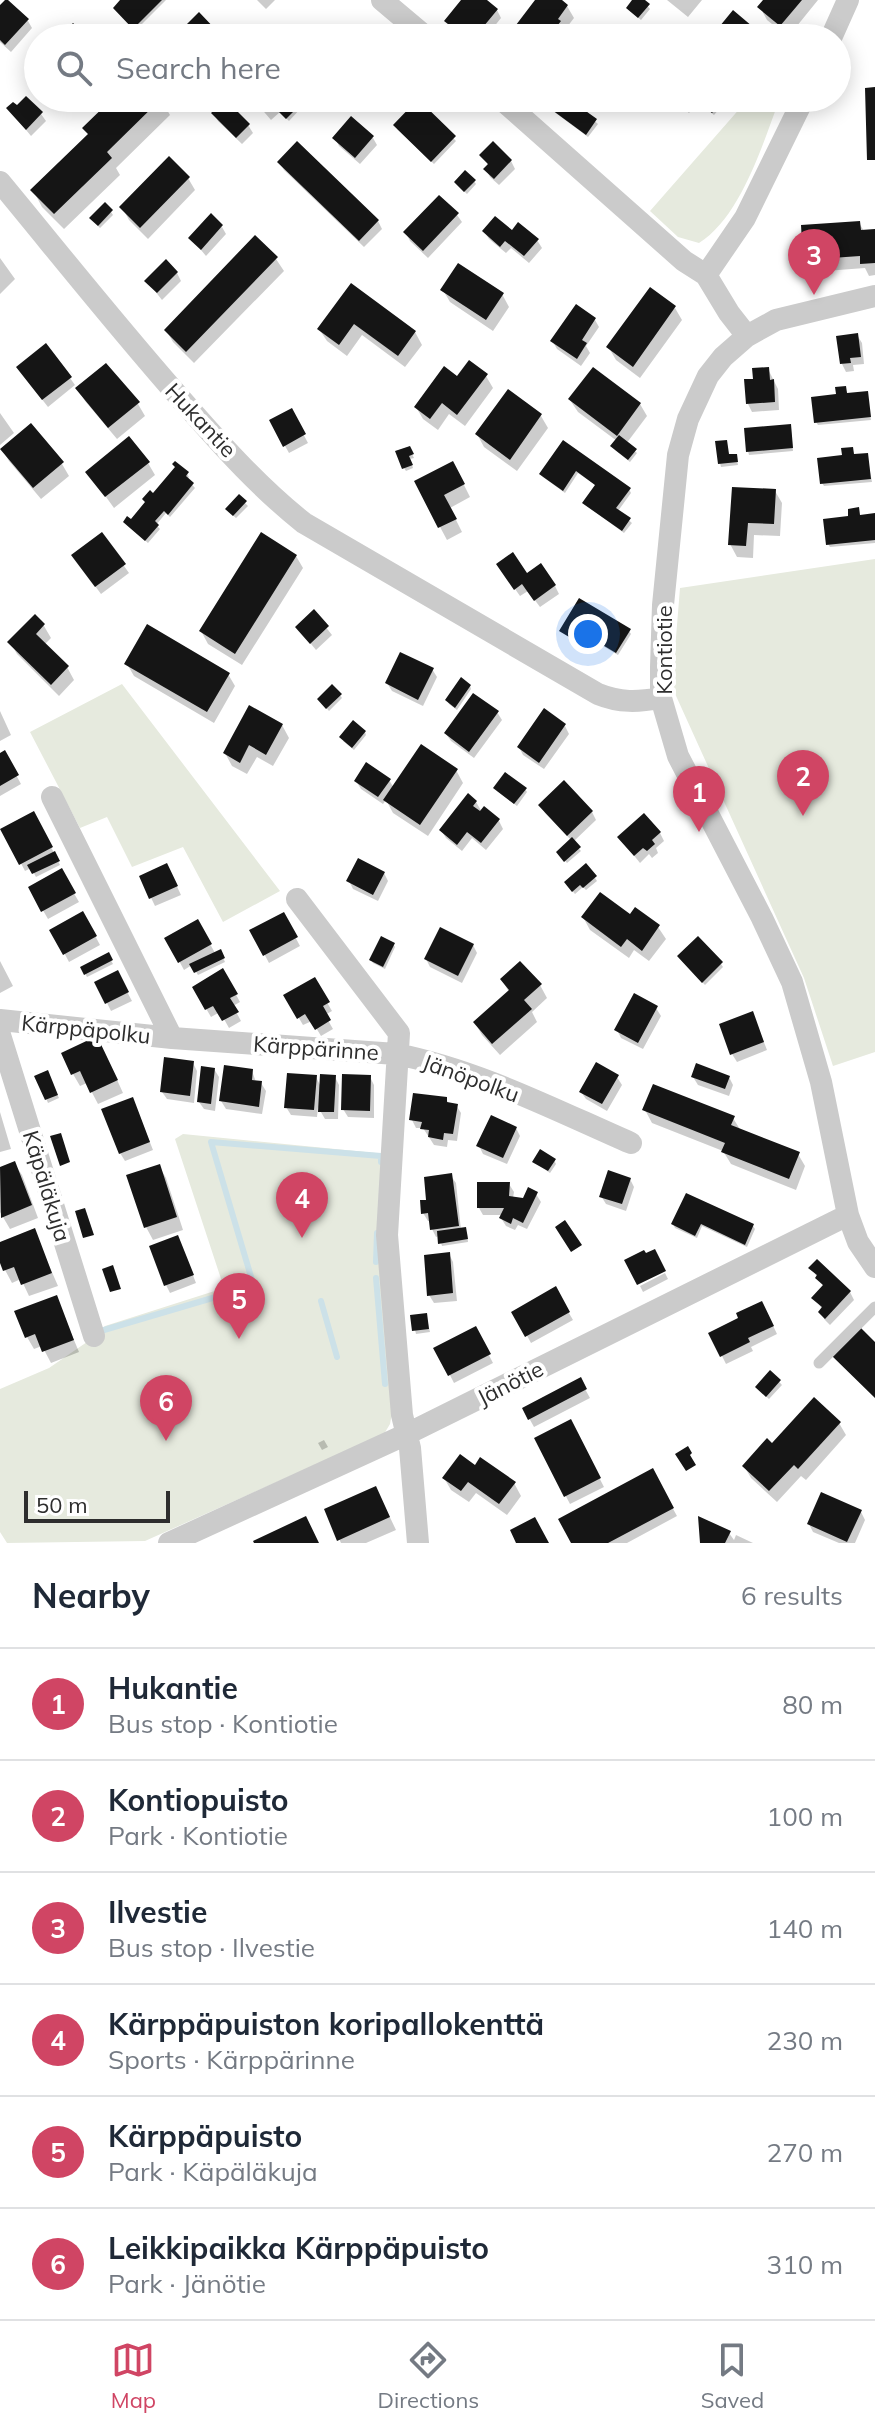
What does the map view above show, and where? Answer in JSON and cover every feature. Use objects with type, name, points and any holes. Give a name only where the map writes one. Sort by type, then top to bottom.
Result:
[{"type":"street","points":[[382,0],[410,24]]},
{"type":"street","points":[[837,24],[848,0]]},
{"type":"street","points":[[516,112],[684,261],[706,275],[747,336]]},
{"type":"street","points":[[706,275],[745,218],[797,112]]},
{"type":"street","name":"Hukantie","points":[[0,182],[146,360],[212,435],[278,502],[304,523],[598,694],[614,701],[629,702],[661,698]]},
{"type":"street","name":"Kontiotie","points":[[875,296],[776,320],[747,336],[723,357],[708,376],[693,407],[678,455],[663,605],[661,698],[678,756],[792,982],[821,1082],[848,1215],[858,1242],[875,1267]]},
{"type":"street","points":[[52,797],[172,1038]]},
{"type":"street","name":"Jänöpolku","points":[[297,899],[399,1033],[396,1054],[418,1058],[473,1077],[631,1143]]},
{"type":"street","name":"Kärppäpolku","points":[[0,1020],[172,1038]]},
{"type":"street","name":"Käpäläkuja","points":[[0,1035],[94,1336]]},
{"type":"street","name":"Kärppärinne","points":[[172,1038],[396,1054],[387,1235],[402,1415],[410,1448],[418,1543]]},
{"type":"street","name":"Jänötie","points":[[169,1543],[407,1434],[848,1215]]},
{"type":"lane","points":[[819,1363],[875,1307]]},
{"type":"shaded area","points":[[737,112],[775,112],[739,198],[714,231],[699,243],[678,237],[650,211]]},
{"type":"shaded area","points":[[875,559],[875,1052],[833,1066],[804,978],[672,687],[680,588]]},
{"type":"shaded area","points":[[122,684],[280,891],[223,922],[183,847],[132,867],[107,817],[80,828],[30,732]]},
{"type":"shaded area","points":[[183,1134],[386,1154],[390,1424],[384,1434],[145,1541],[7,1543],[0,1532],[0,1389],[49,1368],[105,1326],[224,1288],[175,1139]]},
{"type":"building","points":[[8,0],[29,19],[5,45],[0,40],[0,5]]},
{"type":"building","points":[[120,0],[162,0],[138,24],[128,24],[113,8]]},
{"type":"building","points":[[461,0],[487,0],[498,9],[486,24],[448,24],[444,21]]},
{"type":"building","points":[[535,0],[562,0],[568,5],[558,19],[561,21],[559,24],[517,24]]},
{"type":"building","points":[[632,0],[645,0],[650,4],[638,18],[626,8]]},
{"type":"building","points":[[763,0],[802,0],[782,24],[757,7]]},
{"type":"building","points":[[733,10],[750,24],[722,24]]},
{"type":"building","points":[[199,12],[210,24],[187,24]]},
{"type":"building","points":[[875,87],[875,160],[867,160],[865,88]]},
{"type":"building","points":[[24,98],[24,112],[43,112],[26,130],[6,108],[13,102],[17,105]]},
{"type":"building","points":[[99,112],[148,112],[107,152],[112,158],[54,214],[30,190],[88,134],[82,128]]},
{"type":"building","points":[[238,112],[250,124],[236,138],[211,113]]},
{"type":"building","points":[[279,112],[293,112],[286,119]]},
{"type":"building","points":[[406,112],[431,112],[456,136],[431,162],[393,125]]},
{"type":"building","points":[[555,112],[587,112],[597,119],[586,135]]},
{"type":"building","points":[[351,116],[374,136],[355,158],[332,138]]},
{"type":"building","points":[[297,141],[379,220],[359,241],[277,162]]},
{"type":"building","points":[[493,141],[512,160],[494,179],[483,169],[488,164],[479,155]]},
{"type":"building","points":[[169,156],[190,177],[140,228],[119,207]]},
{"type":"building","points":[[465,170],[476,180],[464,192],[454,182]]},
{"type":"building","points":[[439,195],[459,213],[423,251],[403,232]]},
{"type":"building","points":[[105,202],[113,210],[98,226],[89,218]]},
{"type":"building","points":[[211,213],[223,225],[201,250],[188,238]]},
{"type":"building","points":[[495,216],[512,230],[518,222],[539,239],[524,256],[505,241],[500,247],[482,231]]},
{"type":"building","points":[[860,221],[861,230],[875,229],[875,263],[860,264],[860,256],[803,260],[801,225]]},
{"type":"building","points":[[255,235],[278,257],[186,352],[164,330]]},
{"type":"building","points":[[166,259],[178,272],[157,293],[144,281]]},
{"type":"building","points":[[458,263],[504,293],[486,320],[440,290]]},
{"type":"building","points":[[351,283],[416,331],[398,356],[354,324],[339,345],[317,329]]},
{"type":"building","points":[[650,287],[676,306],[633,367],[606,347]]},
{"type":"building","points":[[576,304],[596,318],[582,340],[587,343],[577,359],[550,341]]},
{"type":"building","points":[[858,333],[861,357],[850,358],[851,363],[840,364],[836,336]]},
{"type":"building","points":[[46,343],[72,377],[42,400],[16,367]]},
{"type":"building","points":[[469,360],[488,374],[457,415],[442,403],[430,419],[414,407],[444,366],[457,376]]},
{"type":"building","points":[[106,363],[140,402],[108,428],[75,388]]},
{"type":"building","points":[[593,367],[641,403],[617,436],[568,399]]},
{"type":"building","points":[[769,367],[770,380],[774,379],[775,402],[746,404],[744,379],[753,379],[752,368]]},
{"type":"building","points":[[846,386],[847,393],[868,391],[871,417],[814,423],[811,397],[836,394],[835,387]]},
{"type":"building","points":[[508,389],[542,414],[510,460],[475,434]]},
{"type":"building","points":[[292,408],[306,434],[283,447],[269,420]]},
{"type":"building","points":[[31,423],[64,462],[33,488],[0,449]]},
{"type":"building","points":[[791,424],[793,448],[746,452],[744,428]]},
{"type":"building","points":[[619,435],[637,449],[628,460],[610,446]]},
{"type":"building","points":[[129,436],[150,462],[105,497],[85,472]]},
{"type":"building","points":[[563,440],[631,488],[616,508],[631,518],[622,531],[582,503],[595,485],[576,471],[563,491],[539,474]]},
{"type":"building","points":[[727,440],[729,454],[737,454],[738,462],[718,464],[715,441]]},
{"type":"building","points":[[410,446],[414,454],[409,456],[413,465],[402,469],[395,451]]},
{"type":"building","points":[[853,447],[854,454],[868,453],[871,479],[820,484],[817,458],[842,455],[841,448]]},
{"type":"building","points":[[175,461],[189,472],[186,476],[194,483],[168,515],[164,511],[155,521],[159,525],[145,541],[123,522],[127,516],[131,519],[145,502],[142,499],[150,490],[153,493],[175,467],[172,464]]},
{"type":"building","points":[[453,461],[465,484],[444,495],[457,519],[438,528],[414,481]]},
{"type":"building","points":[[732,487],[776,489],[774,524],[748,523],[746,546],[728,545]]},
{"type":"building","points":[[239,494],[247,501],[233,516],[225,509]]},
{"type":"building","points":[[859,507],[860,515],[875,513],[875,540],[826,545],[823,519],[848,516],[848,509]]},
{"type":"building","points":[[102,532],[126,564],[95,587],[71,555]]},
{"type":"building","points":[[261,532],[297,555],[235,654],[199,631]]},
{"type":"building","points":[[513,552],[527,573],[541,563],[556,585],[534,601],[522,584],[514,590],[496,564]]},
{"type":"building","points":[[579,598],[631,629],[616,653],[591,638],[586,647],[559,631]]},
{"type":"building","points":[[314,609],[329,626],[310,644],[295,627]]},
{"type":"building","points":[[35,614],[45,624],[36,634],[69,666],[51,685],[7,642]]},
{"type":"building","points":[[147,624],[230,673],[207,712],[124,664]]},
{"type":"building","points":[[400,652],[434,668],[418,700],[385,683]]},
{"type":"building","points":[[461,677],[471,685],[455,708],[445,700]]},
{"type":"building","points":[[332,684],[342,694],[326,709],[317,699]]},
{"type":"building","points":[[473,693],[499,711],[469,752],[444,733]]},
{"type":"building","points":[[249,705],[283,724],[266,755],[249,745],[240,763],[223,753]]},
{"type":"building","points":[[544,708],[566,724],[539,763],[517,747]]},
{"type":"building","points":[[353,720],[366,731],[352,748],[339,737]]},
{"type":"building","points":[[421,744],[458,769],[420,825],[383,800]]},
{"type":"building","points":[[5,750],[19,775],[0,786],[0,753]]},
{"type":"building","points":[[366,762],[391,779],[378,797],[354,781]]},
{"type":"building","points":[[505,772],[527,788],[514,804],[493,788]]},
{"type":"building","points":[[564,780],[593,811],[567,836],[538,805]]},
{"type":"building","points":[[468,793],[477,801],[473,806],[480,811],[484,806],[500,819],[481,843],[467,832],[457,845],[439,830]]},
{"type":"building","points":[[34,811],[53,847],[19,865],[0,829]]},
{"type":"building","points":[[644,813],[661,832],[652,840],[655,844],[647,851],[643,848],[634,856],[617,837]]},
{"type":"building","points":[[572,837],[581,847],[564,862],[556,852]]},
{"type":"building","points":[[55,851],[60,861],[32,874],[27,865]]},
{"type":"building","points":[[358,858],[385,872],[373,895],[346,881]]},
{"type":"building","points":[[167,863],[178,886],[149,899],[139,876]]},
{"type":"building","points":[[586,863],[597,876],[583,888],[580,885],[572,892],[564,882]]},
{"type":"building","points":[[62,868],[76,893],[41,912],[28,887]]},
{"type":"building","points":[[600,892],[630,914],[635,907],[660,925],[642,951],[627,939],[621,947],[581,917]]},
{"type":"building","points":[[83,911],[97,936],[63,955],[49,930]]},
{"type":"building","points":[[284,912],[298,937],[263,956],[249,930]]},
{"type":"building","points":[[198,919],[212,944],[178,963],[164,938]]},
{"type":"building","points":[[440,927],[474,944],[458,976],[424,959]]},
{"type":"building","points":[[381,936],[395,943],[383,967],[369,960]]},
{"type":"building","points":[[698,936],[723,962],[702,983],[677,956]]},
{"type":"building","points":[[221,949],[225,958],[194,973],[189,964]]},
{"type":"building","points":[[109,952],[113,960],[84,975],[80,967]]},
{"type":"building","points":[[520,961],[542,984],[524,1000],[532,1009],[492,1044],[473,1022],[509,990],[500,979]]},
{"type":"building","points":[[223,968],[238,994],[230,998],[239,1012],[222,1021],[213,1006],[205,1010],[192,987]]},
{"type":"building","points":[[118,970],[129,992],[105,1004],[94,982]]},
{"type":"building","points":[[315,977],[330,1002],[323,1006],[331,1020],[315,1030],[305,1014],[297,1019],[283,995]]},
{"type":"building","points":[[634,993],[658,1006],[638,1043],[614,1030]]},
{"type":"building","points":[[753,1011],[764,1042],[730,1055],[719,1024]]},
{"type":"building","points":[[97,1036],[118,1080],[90,1093],[80,1071],[71,1075],[61,1053]]},
{"type":"building","points":[[164,1057],[194,1061],[190,1096],[160,1092]]},
{"type":"building","points":[[596,1062],[619,1075],[602,1104],[579,1092]]},
{"type":"building","points":[[696,1063],[730,1076],[725,1089],[691,1077]]},
{"type":"building","points":[[224,1065],[253,1069],[252,1080],[262,1081],[259,1107],[219,1101]]},
{"type":"building","points":[[201,1066],[215,1068],[211,1104],[197,1102]]},
{"type":"building","points":[[48,1070],[58,1095],[45,1100],[34,1076]]},
{"type":"building","points":[[287,1073],[317,1075],[314,1110],[284,1108]]},
{"type":"building","points":[[320,1074],[336,1075],[334,1112],[318,1112]]},
{"type":"building","points":[[342,1074],[371,1075],[370,1111],[341,1110]]},
{"type":"building","points":[[653,1084],[735,1116],[731,1125],[800,1152],[789,1179],[721,1152],[725,1143],[642,1110]]},
{"type":"building","points":[[413,1093],[447,1097],[447,1102],[458,1104],[453,1134],[444,1133],[443,1140],[428,1137],[429,1130],[420,1129],[422,1122],[409,1120]]},
{"type":"building","points":[[133,1097],[150,1142],[119,1154],[101,1109]]},
{"type":"building","points":[[491,1115],[517,1127],[503,1158],[476,1146]]},
{"type":"building","points":[[61,1133],[70,1162],[60,1166],[50,1136]]},
{"type":"building","points":[[540,1149],[556,1159],[548,1171],[532,1162]]},
{"type":"building","points":[[15,1161],[32,1205],[1,1218],[0,1167]]},
{"type":"building","points":[[160,1164],[177,1217],[144,1228],[126,1175]]},
{"type":"building","points":[[608,1170],[631,1178],[622,1204],[599,1197]]},
{"type":"building","points":[[452,1173],[459,1226],[430,1230],[428,1213],[421,1214],[420,1200],[426,1200],[424,1177]]},
{"type":"building","points":[[477,1182],[510,1182],[509,1196],[523,1198],[528,1187],[538,1192],[523,1223],[513,1218],[511,1224],[499,1218],[504,1208],[477,1208]]},
{"type":"building","points":[[686,1193],[754,1224],[745,1245],[701,1224],[695,1236],[671,1224]]},
{"type":"building","points":[[85,1208],[94,1235],[83,1238],[75,1211]]},
{"type":"building","points":[[565,1220],[582,1245],[571,1252],[555,1227]]},
{"type":"building","points":[[466,1227],[468,1239],[438,1244],[437,1231]]},
{"type":"building","points":[[35,1228],[52,1273],[21,1285],[14,1267],[3,1271],[0,1242]]},
{"type":"building","points":[[178,1235],[194,1275],[164,1286],[149,1246]]},
{"type":"building","points":[[655,1249],[666,1271],[637,1285],[624,1260],[644,1250],[646,1253]]},
{"type":"building","points":[[450,1252],[453,1293],[427,1296],[424,1255]]},
{"type":"building","points":[[817,1259],[851,1291],[825,1319],[818,1312],[822,1307],[811,1298],[823,1285],[808,1268]]},
{"type":"building","points":[[113,1265],[121,1289],[110,1292],[102,1269]]},
{"type":"building","points":[[556,1286],[570,1312],[525,1337],[511,1312]]},
{"type":"building","points":[[57,1295],[74,1340],[42,1352],[35,1334],[25,1338],[14,1311]]},
{"type":"building","points":[[762,1301],[774,1326],[748,1338],[750,1342],[720,1357],[708,1333],[738,1318],[736,1313]]},
{"type":"building","points":[[427,1313],[429,1329],[412,1331],[410,1315]]},
{"type":"building","points":[[476,1326],[491,1354],[448,1376],[433,1348]]},
{"type":"building","points":[[860,1327],[875,1342],[875,1398],[831,1355]]},
{"type":"building","points":[[770,1370],[781,1380],[766,1397],[755,1387]]},
{"type":"building","points":[[581,1377],[587,1389],[528,1420],[522,1408]]},
{"type":"building","points":[[814,1397],[841,1422],[798,1469],[794,1465],[769,1491],[742,1466],[767,1438],[772,1443]]},
{"type":"building","points":[[571,1419],[601,1478],[564,1497],[534,1438]]},
{"type":"building","points":[[688,1446],[696,1465],[686,1471],[675,1454]]},
{"type":"building","points":[[460,1454],[475,1465],[480,1457],[516,1482],[499,1504],[468,1482],[461,1491],[442,1478]]},
{"type":"building","points":[[653,1468],[674,1508],[608,1543],[571,1543],[558,1519]]},
{"type":"building","points":[[376,1486],[390,1517],[337,1541],[324,1509]]},
{"type":"building","points":[[821,1492],[862,1510],[847,1542],[807,1524]]},
{"type":"building","points":[[306,1516],[319,1543],[253,1541]]},
{"type":"building","points":[[698,1516],[731,1531],[725,1543],[700,1543]]},
{"type":"building","points":[[535,1517],[549,1543],[516,1543],[510,1530]]},
{"type":"waterway","points":[[104,1330],[226,1294],[252,1280],[211,1142],[381,1156],[381,1162]]},
{"type":"waterway","points":[[376,1262],[377,1233]]},
{"type":"waterway","points":[[376,1278],[385,1384]]},
{"type":"waterway","points":[[321,1301],[337,1357]]},
{"type":"place","name":"Ilvestie","points":[[814,295]]},
{"type":"place","name":"Kontiopuisto","points":[[803,816]]},
{"type":"place","name":"Hukantie","points":[[699,832]]},
{"type":"place","name":"Kärppäpuiston koripallokenttä","points":[[302,1238]]},
{"type":"place","name":"Kärppäpuisto","points":[[239,1339]]},
{"type":"place","name":"Leikkipaikka Kärppäpuisto","points":[[166,1441]]}]
